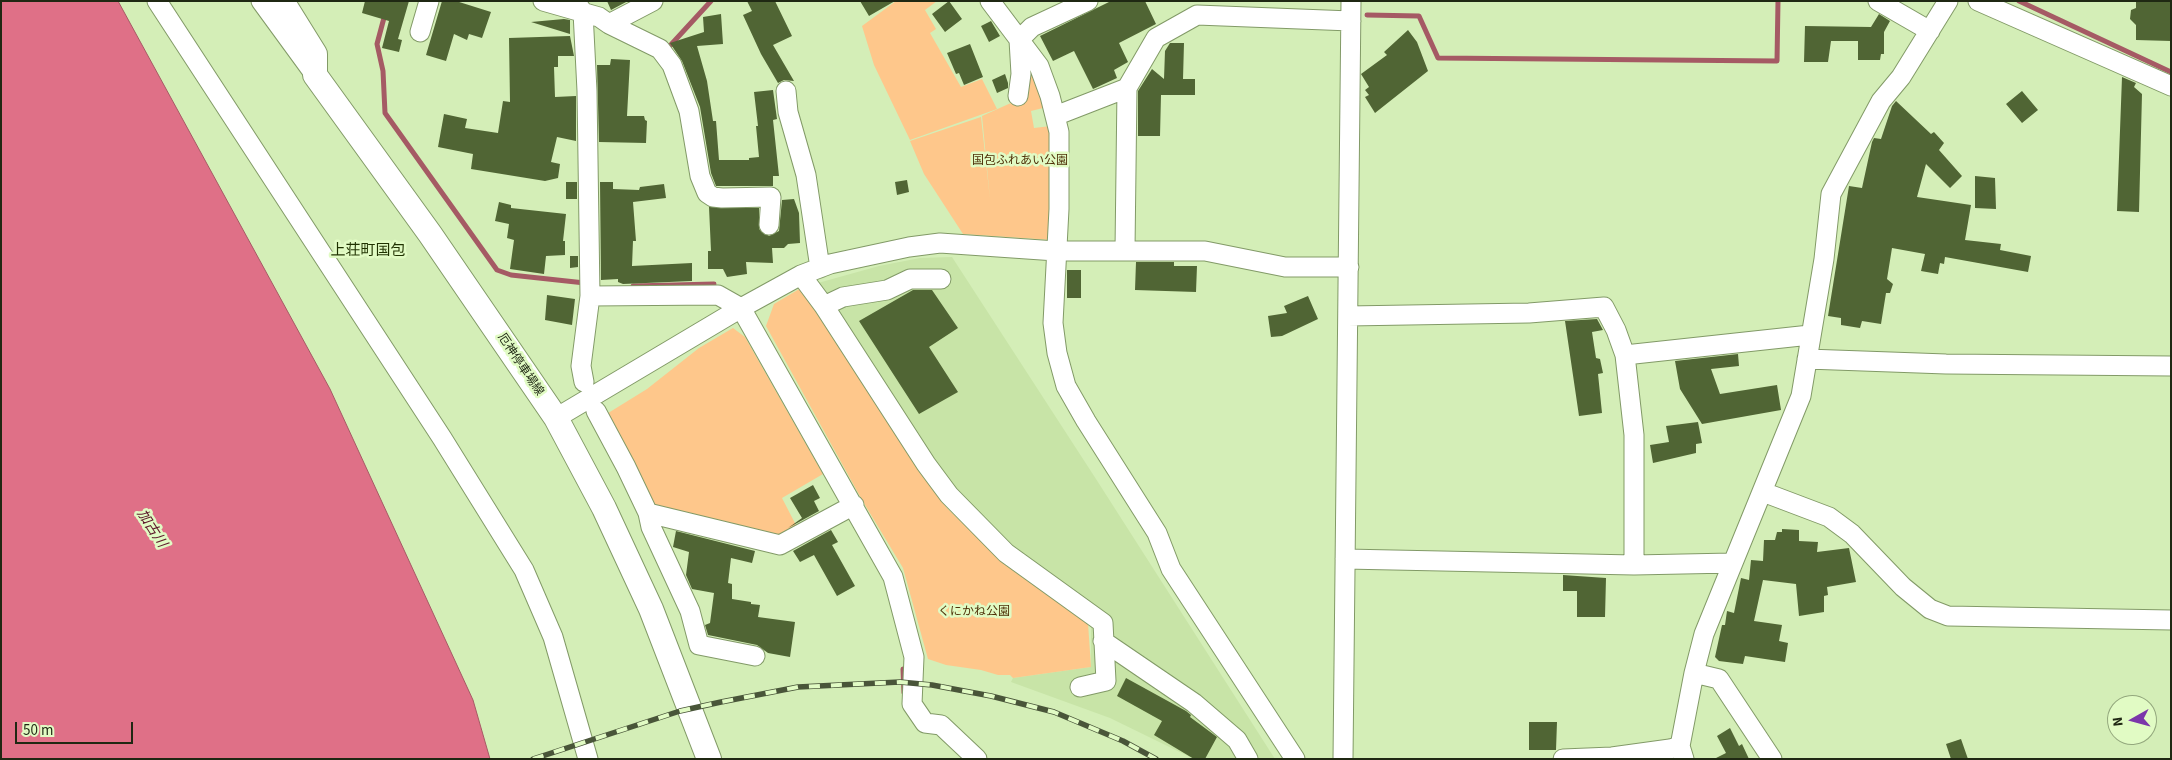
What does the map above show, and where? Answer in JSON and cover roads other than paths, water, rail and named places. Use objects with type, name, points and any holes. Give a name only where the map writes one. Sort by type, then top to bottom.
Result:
[{"type":"main road","points":[[282,1],[315,54],[315,75]]},
{"type":"main road","name":"厄神停車場線","points":[[315,75],[424,226],[556,418],[604,508],[651,609],[709,759]]},
{"type":"street","points":[[156,1],[442,438],[524,570],[553,637],[588,759]]},
{"type":"street","points":[[261,1],[315,75]]},
{"type":"street","points":[[420,32],[429,1]]},
{"type":"street","points":[[543,1],[579,7],[660,49],[672,66],[689,111],[698,168],[708,192],[713,197],[722,198],[770,197],[769,225]]},
{"type":"street","points":[[610,24],[653,1]]},
{"type":"street","points":[[990,1],[1045,78],[1055,116],[1060,148],[1053,324],[1057,353],[1066,386],[1157,533],[1171,570],[1295,759]]},
{"type":"street","points":[[1018,96],[1021,74],[1019,40],[1032,26],[1088,1]]},
{"type":"street","points":[[1343,759],[1351,1]]},
{"type":"street","points":[[1878,1],[1930,31]]},
{"type":"street","points":[[1563,759],[1612,758],[1670,750],[1682,752],[1694,673],[1704,634],[1801,396],[1824,259],[1831,194],[1881,101],[1901,77],[1948,1]]},
{"type":"street","points":[[1978,1],[2171,86]]},
{"type":"street","points":[[579,7],[587,91],[590,296],[581,366],[584,382]]},
{"type":"street","points":[[1125,250],[1127,88],[1156,38],[1194,8],[1351,21]]},
{"type":"street","points":[[1055,116],[1127,88]]},
{"type":"street","points":[[786,91],[788,112],[806,175],[820,268]]},
{"type":"street","points":[[556,418],[741,308],[801,275],[820,268],[909,247],[940,243],[1056,251],[1204,251],[1285,267],[1349,267]]},
{"type":"street","points":[[801,275],[824,306],[926,464],[949,495],[1006,553],[1103,623],[1106,681],[1080,687]]},
{"type":"street","points":[[824,306],[843,297],[887,290],[910,279],[941,279]]},
{"type":"street","points":[[590,296],[718,295],[741,308],[893,577],[914,657],[912,704],[925,723],[941,725],[977,759]]},
{"type":"street","points":[[1348,316],[1529,314],[1604,307],[1616,330],[1625,355],[1634,435],[1634,565]]},
{"type":"street","points":[[1625,355],[1810,335]]},
{"type":"street","points":[[1807,359],[1946,364],[2171,366]]},
{"type":"street","points":[[596,411],[626,467],[648,514],[690,611],[700,645],[755,656]]},
{"type":"street","points":[[1763,492],[1829,517],[1852,534],[1903,587],[1930,609],[1948,616],[2171,620]]},
{"type":"street","points":[[648,514],[780,545],[854,505]]},
{"type":"street","points":[[1345,559],[1634,565],[1732,563]]},
{"type":"street","points":[[1104,641],[1194,703],[1237,740],[1248,759]]},
{"type":"street","points":[[1694,673],[1718,679],[1772,759]]},
{"type":"water","name":"加古川","points":[[1,1],[118,1],[330,389],[473,700],[490,759],[1,759]]},
{"type":"waterway","points":[[667,49],[711,1]]},
{"type":"waterway","points":[[1367,15],[1419,16],[1438,58],[1777,61],[1778,1]]},
{"type":"waterway","points":[[2019,1],[2171,72]]},
{"type":"waterway","points":[[385,14],[377,44],[383,71],[385,113],[497,270],[511,275],[585,283]]},
{"type":"waterway","points":[[633,286],[714,284]]},
{"type":"waterway","points":[[903,669],[904,693]]},
{"type":"railway","points":[[533,759],[680,711],[721,702],[798,687],[900,682],[932,685],[991,696],[1054,712],[1123,741],[1156,759]]},
{"type":"district","name":"上荘町国包","points":[[368,252]]},
{"type":"park label","name":"国包ふれあい公園","points":[[1020,161]]},
{"type":"park label","name":"くにかね公園","points":[[974,612]]}]
